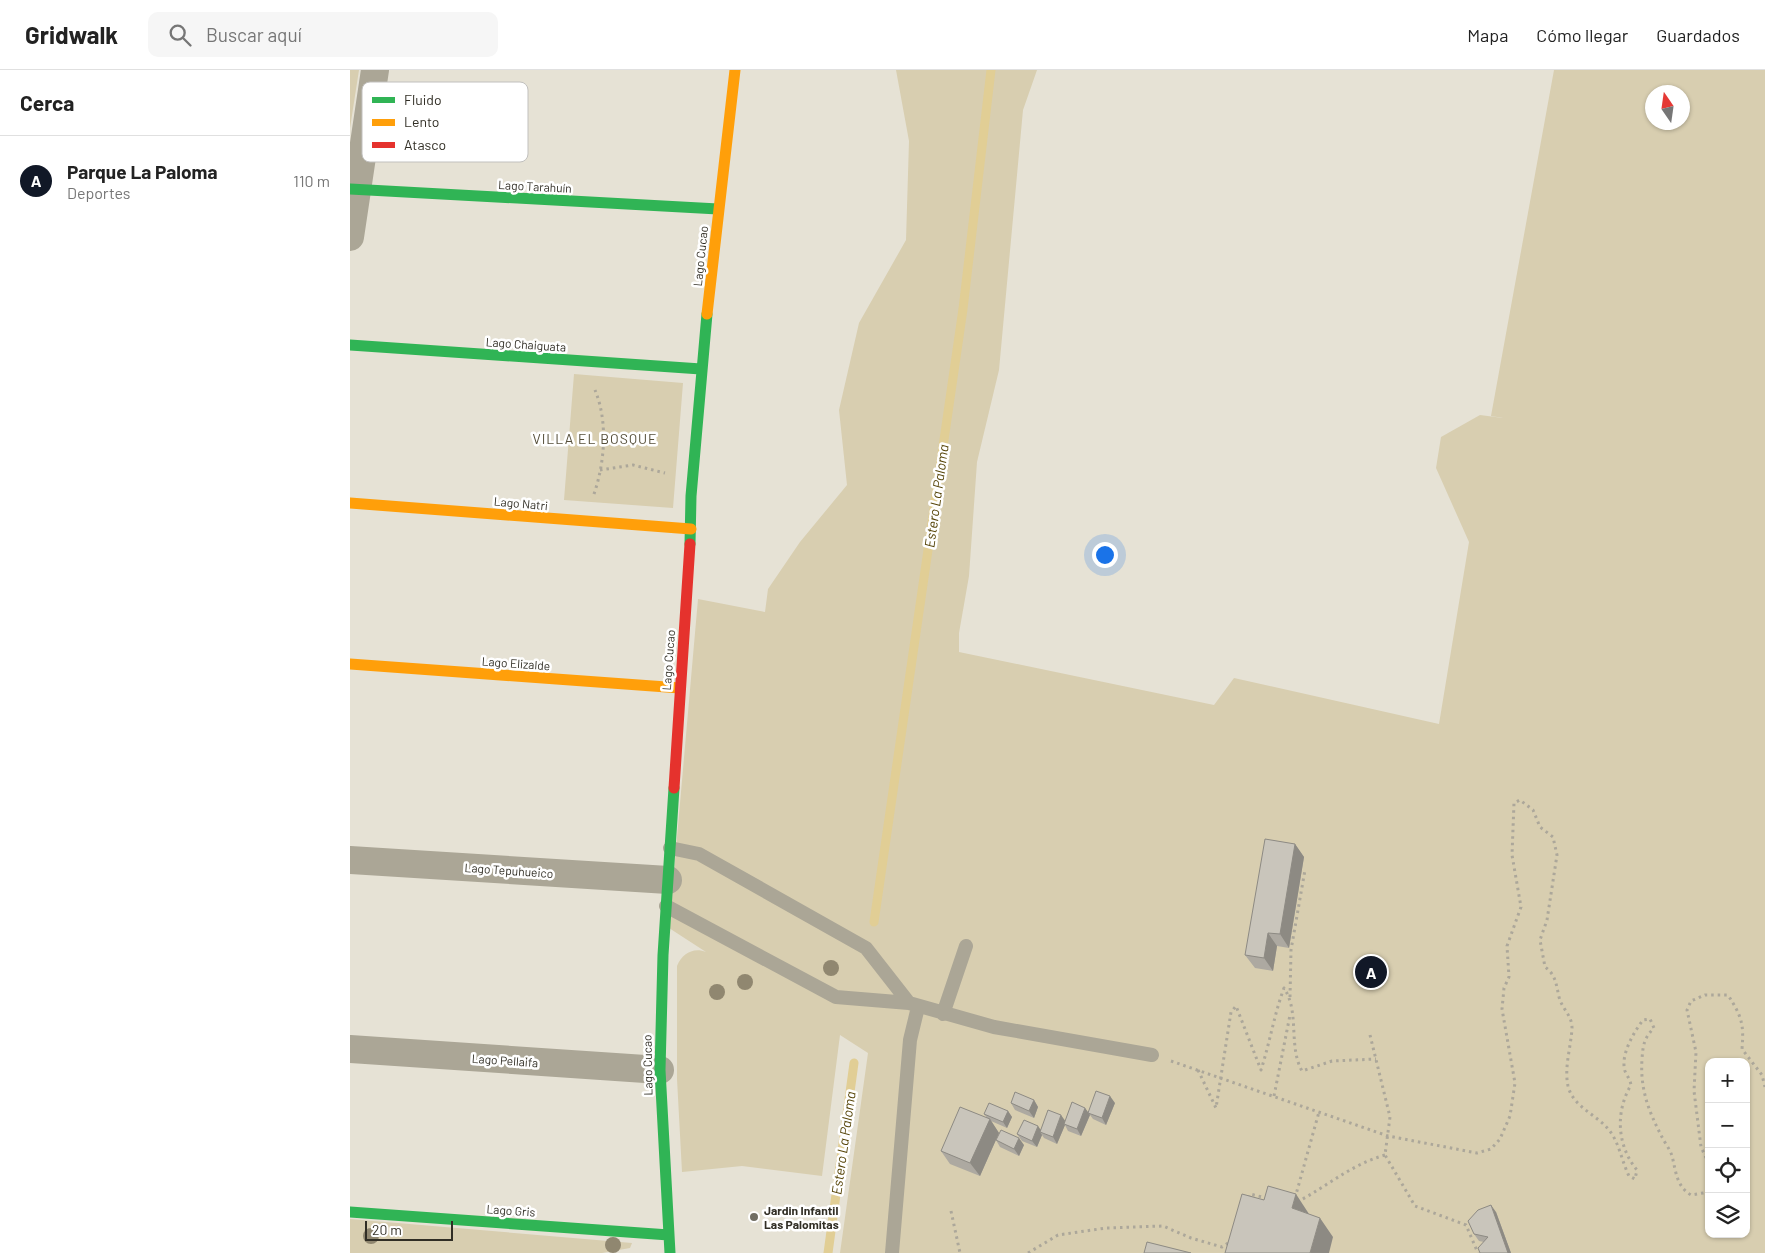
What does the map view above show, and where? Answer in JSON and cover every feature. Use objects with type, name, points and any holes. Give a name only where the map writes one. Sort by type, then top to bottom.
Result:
[{"type":"street","name":"Lago Cucao","points":[[670,1253],[660,1070],[667,893],[691,529],[691,496],[701,369],[735,70]]},
{"type":"street","points":[[350,237],[354,190],[362,144]]},
{"type":"street","name":"Lago Tarahuín","points":[[354,190],[718,209]]},
{"type":"street","name":"Lago Chaiguata","points":[[350,345],[701,369]]},
{"type":"street","name":"Lago Natri","points":[[350,503],[576,522],[691,529]]},
{"type":"street","name":"Lago Elizalde","points":[[350,664],[680,688]]},
{"type":"street","name":"Lago Tepuhueico","points":[[350,860],[667,893]]},
{"type":"street","name":"Lago Pellaifa","points":[[350,1049],[660,1070]]},
{"type":"street","name":"Lago Gris","points":[[350,1212],[669,1235]]},
{"type":"lane","points":[[670,848],[699,854],[866,948],[914,1005],[892,1253]]},
{"type":"lane","points":[[667,893],[836,997],[914,1005],[994,1027],[1152,1055]]},
{"type":"lane","points":[[943,1014],[966,946]]},
{"type":"path","points":[[576,522],[591,503],[600,470],[603,433],[600,404],[583,362]]},
{"type":"path","points":[[600,470],[633,465],[667,473],[677,480],[691,496]]},
{"type":"path","points":[[1376,1059],[1332,1061],[1302,1072],[1296,1061],[1290,997],[1284,988],[1274,1015],[1268,1050],[1260,1070],[1236,1006],[1231,1012],[1221,1077],[1217,1100],[1216,1108],[1198,1069],[1221,1077],[1319,1112],[1388,1136],[1477,1153],[1490,1149],[1500,1139],[1510,1116],[1515,1082],[1502,1009],[1504,988],[1509,977],[1507,946],[1521,907],[1512,855],[1514,803],[1520,800],[1533,810],[1540,827],[1552,837],[1557,855],[1546,920],[1540,940],[1545,967],[1552,972],[1557,983],[1559,998],[1570,1016],[1572,1028],[1568,1049],[1568,1085],[1574,1101],[1610,1131],[1629,1176],[1634,1179],[1636,1170],[1628,1160],[1620,1133],[1625,1095],[1631,1085],[1625,1070],[1624,1054],[1637,1028],[1643,1020],[1650,1019],[1654,1028],[1645,1036],[1641,1076],[1643,1093],[1649,1111],[1672,1155],[1673,1167],[1683,1190],[1691,1195],[1705,1193]]},
{"type":"path","points":[[1274,1096],[1290,1019],[1291,950],[1305,870]]},
{"type":"path","points":[[1705,1155],[1701,1146],[1694,1090],[1696,1052],[1687,1010],[1691,1001],[1706,995],[1728,996],[1740,1013],[1744,1026],[1742,1049],[1762,1075],[1765,1087]]},
{"type":"path","points":[[1370,1035],[1390,1117],[1385,1155],[1414,1206],[1466,1225],[1478,1253]]},
{"type":"path","points":[[1319,1112],[1293,1204],[1323,1189],[1350,1168],[1365,1160],[1385,1155]]},
{"type":"path","points":[[1249,1202],[1250,1194],[1268,1198]]},
{"type":"path","points":[[951,1211],[960,1253]]},
{"type":"path","points":[[1028,1253],[1058,1235],[1106,1228],[1163,1226],[1191,1238],[1222,1247],[1237,1237]]},
{"type":"shaded area","points":[[350,70],[359,70],[350,128]]},
{"type":"shaded area","points":[[896,70],[1037,70],[1023,110],[999,370],[977,462],[969,576],[959,633],[959,652],[1214,705],[1234,678],[1439,724],[1469,542],[1436,468],[1441,437],[1480,415],[1503,418],[1491,416],[1554,70],[1765,70],[1765,1253],[840,1253],[868,1053],[840,1035],[822,1176],[742,1166],[682,1172],[677,1079],[677,966],[685,955],[692,951],[706,952],[669,928],[698,599],[765,612],[768,589],[800,542],[847,485],[839,410],[859,323],[906,240],[909,141]]},
{"type":"shaded area","points":[[574,374],[683,383],[673,508],[564,500]]},
{"type":"shaded area","points":[[350,1219],[632,1243],[630,1248],[602,1253],[350,1253]]},
{"type":"building","points":[[1265,839],[1295,844],[1280,934],[1268,933],[1264,958],[1245,955]]},
{"type":"building","points":[[1096,1091],[1110,1096],[1102,1118],[1088,1113]]},
{"type":"building","points":[[1015,1092],[1034,1100],[1029,1111],[1011,1103]]},
{"type":"building","points":[[1072,1102],[1085,1108],[1077,1129],[1064,1124]]},
{"type":"building","points":[[989,1103],[1008,1111],[1003,1122],[984,1114]]},
{"type":"building","points":[[960,1107],[990,1119],[970,1163],[941,1151]]},
{"type":"building","points":[[1048,1110],[1061,1115],[1053,1137],[1040,1132]]},
{"type":"building","points":[[1024,1120],[1038,1126],[1032,1141],[1017,1134]]},
{"type":"building","points":[[1001,1130],[1019,1138],[1014,1149],[996,1140]]},
{"type":"building","points":[[1268,1186],[1296,1194],[1292,1208],[1320,1218],[1310,1253],[1225,1253],[1242,1194],[1264,1200]]},
{"type":"building","points":[[1491,1205],[1508,1253],[1480,1253],[1478,1248],[1488,1237],[1474,1234],[1468,1221],[1478,1210]]},
{"type":"building","points":[[1147,1242],[1191,1253],[1144,1253]]},
{"type":"waterway","name":"Estero La Paloma","points":[[874,922],[963,309],[991,70]]},
{"type":"waterway","name":"Estero La Paloma","points":[[828,1253],[854,1063]]},
{"type":"traffic: fast","points":[[350,189],[718,209]]},
{"type":"traffic: fast","points":[[690,544],[691,496],[707,314]]},
{"type":"traffic: fast","points":[[350,345],[701,369]]},
{"type":"traffic: fast","points":[[670,1253],[660,1070],[663,955],[674,788]]},
{"type":"traffic: fast","points":[[350,1212],[669,1235]]},
{"type":"traffic: slow","points":[[707,314],[735,70]]},
{"type":"traffic: slow","points":[[350,503],[691,529]]},
{"type":"traffic: slow","points":[[350,664],[680,688]]},
{"type":"traffic: jam","points":[[674,788],[690,544]]},
{"type":"place","name":"Parque La Paloma","points":[[1371,972]]},
{"type":"place","name":"Jardin Infantil Las Palomitas","points":[[754,1217]]},
{"type":"district","name":"VILLA EL BOSQUE","points":[[595,438]]}]
